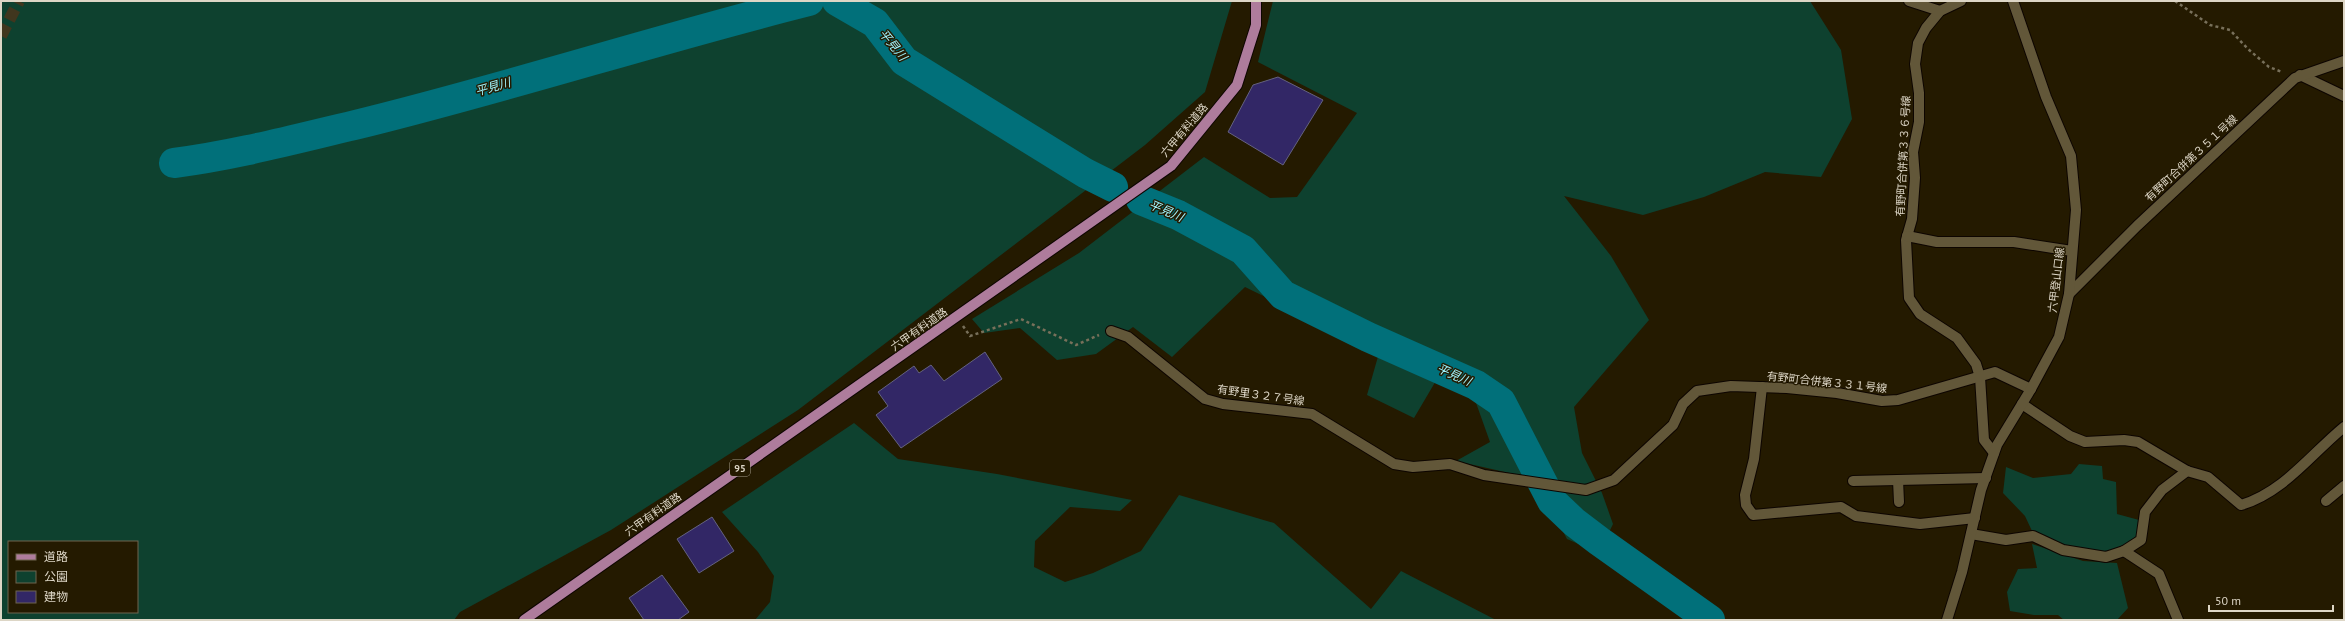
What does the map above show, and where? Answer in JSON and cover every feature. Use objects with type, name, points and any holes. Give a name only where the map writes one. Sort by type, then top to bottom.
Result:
[{"type":"main road","name":"六甲有料道路","points":[[524,620],[1171,166],[1237,85],[1256,25],[1256,1]]},
{"type":"street","points":[[1910,1],[1940,11]]},
{"type":"street","name":"有野町合併第３３６号線","points":[[1961,1],[1940,11],[1926,28],[1918,43],[1915,64],[1919,94],[1919,122],[1913,152],[1915,178],[1912,219],[1907,236],[1909,298],[1920,314],[1957,338],[1976,364],[1980,377],[1984,440],[1994,453]]},
{"type":"street","name":"六甲登山口線","points":[[1947,620],[1994,453],[1997,445],[2031,389],[2059,337],[2069,294],[2076,210],[2071,156],[2046,98],[2013,1]]},
{"type":"street","name":"有野町合併第３５１号線","points":[[2069,294],[2137,226],[2297,77],[2344,61]]},
{"type":"street","points":[[2297,77],[2344,96]]},
{"type":"street","points":[[1907,236],[1937,242],[2014,242],[2072,250]]},
{"type":"street","name":"有野里３２７号線","points":[[1111,331],[1128,337],[1205,399],[1223,404],[1312,414],[1394,464]]},
{"type":"street","name":"有野町合併第３３１号線","points":[[1394,464],[1413,467],[1450,464],[1484,475],[1586,490],[1614,480],[1673,425],[1683,404],[1697,391],[1731,386],[1762,387],[1837,393],[1882,401],[1898,400],[1995,372],[2031,389]]},
{"type":"street","points":[[1762,387],[1754,459],[1745,495],[1746,505],[1753,515],[1841,507],[1856,516],[1920,524],[1975,518]]},
{"type":"street","points":[[2022,404],[2070,436],[2084,442],[2124,440],[2138,442],[2187,471],[2208,477],[2241,505],[2258,500],[2282,483],[2300,469],[2344,428]]},
{"type":"street","points":[[1971,534],[2006,540],[2033,536],[2063,550],[2106,558],[2124,551],[2141,540],[2145,512],[2162,490],[2187,471]]},
{"type":"street","points":[[1853,481],[1986,478]]},
{"type":"street","points":[[1898,480],[1899,502]]},
{"type":"street","points":[[2326,501],[2344,486]]},
{"type":"street","points":[[2124,551],[2160,574],[2178,620]]},
{"type":"path","points":[[2175,1],[2210,25],[2230,30],[2248,50],[2269,67],[2297,77]]},
{"type":"path","points":[[956,317],[970,336],[1021,319],[1076,345],[1111,331]]},
{"type":"green space","points":[[1,1],[1232,1],[1205,92],[1145,145],[798,410],[611,530],[460,612],[454,620],[1,620]]},
{"type":"green space","points":[[1273,1],[1810,1],[1841,50],[1852,119],[1821,177],[1765,172],[1704,197],[1643,215],[1564,196],[1611,256],[1649,320],[1574,407],[1582,453],[1602,493],[1613,524],[1599,553],[1567,539],[1536,479],[1456,461],[1490,442],[1475,400],[1437,379],[1414,418],[1367,395],[1379,353],[1245,287],[1172,357],[1133,327],[1096,354],[1057,360],[1020,328],[984,333],[972,319],[1079,253],[1204,157],[1270,198],[1297,197],[1357,113],[1258,62]]},
{"type":"green space","points":[[854,423],[898,459],[997,474],[1132,500],[1120,511],[1070,507],[1035,541],[1034,567],[1065,582],[1093,573],[1141,551],[1179,495],[1274,523],[1371,609],[1401,571],[1496,620],[755,620],[770,602],[774,576],[758,552],[722,512]]},
{"type":"green space","points":[[2079,464],[2102,466],[2103,479],[2116,482],[2117,514],[2139,520],[2137,541],[2103,554],[2063,547],[2032,531],[2025,516],[2003,493],[2006,467],[2033,478],[2071,474]]},
{"type":"green space","points":[[2032,544],[2083,561],[2117,563],[2128,608],[2117,620],[2064,620],[2058,615],[2034,615],[2010,611],[2007,592],[2018,569],[2037,568]]},
{"type":"building","points":[[1278,77],[1323,100],[1283,165],[1228,132],[1253,85]]},
{"type":"building","points":[[985,352],[1002,379],[901,448],[876,415],[888,406],[878,392],[914,366],[919,373],[931,365],[944,381]]},
{"type":"building","points":[[712,517],[734,551],[699,573],[677,539]]},
{"type":"building","points":[[662,575],[689,612],[678,620],[644,620],[629,598]]},
{"type":"waterway","name":"平見川","points":[[174,163],[220,156],[412,111],[695,31],[809,1]]},
{"type":"waterway","name":"平見川","points":[[837,1],[875,23],[904,61],[1085,173],[1113,187]]},
{"type":"waterway","name":"平見川","points":[[1141,200],[1178,215],[1243,250],[1283,295],[1368,337],[1476,385],[1501,402],[1552,501],[1574,522],[1599,541],[1710,620]]},
{"type":"tunnel","points":[[1,36],[19,1]]}]
